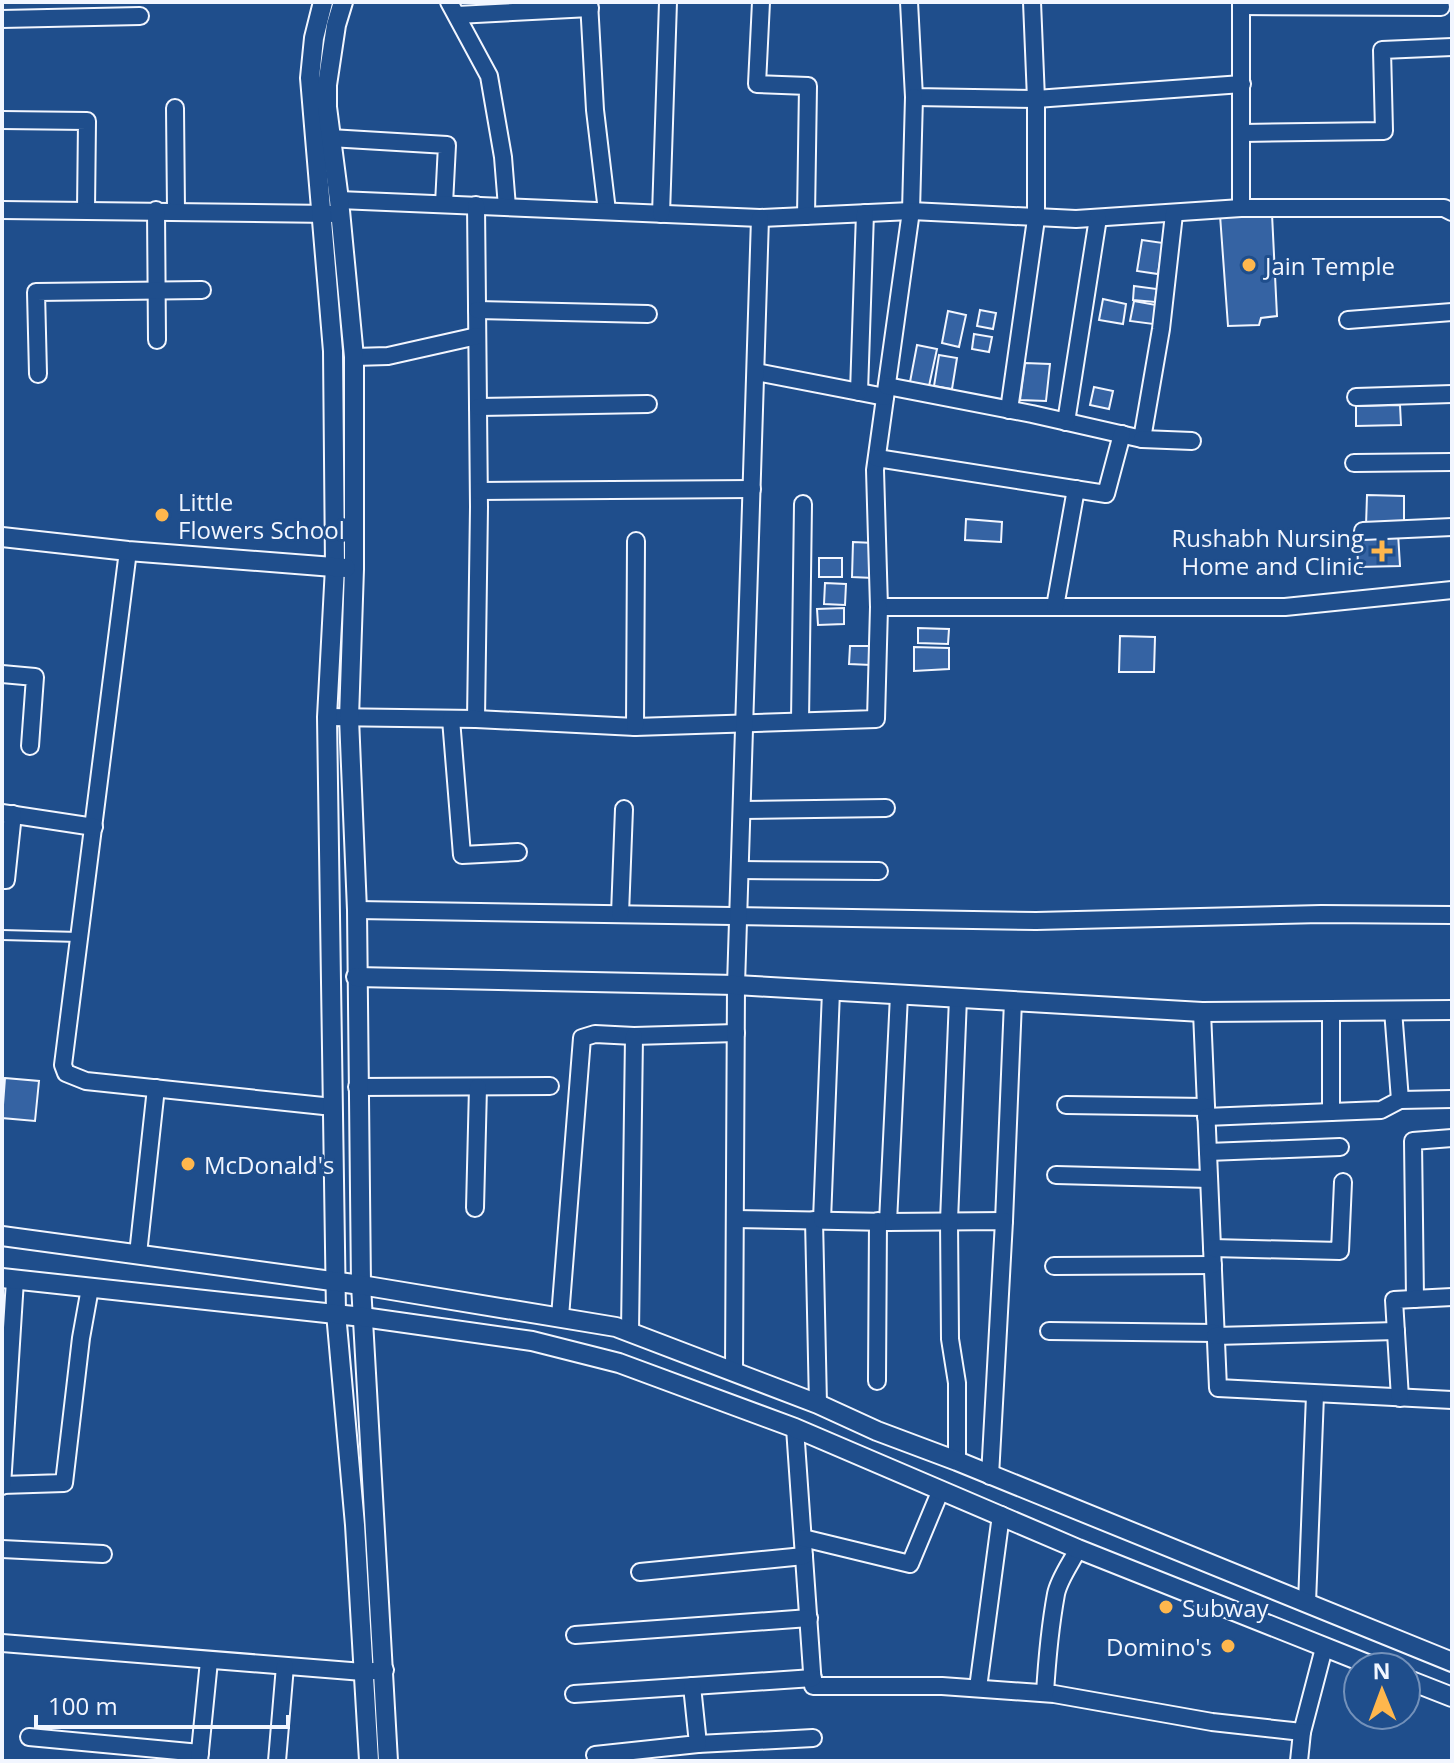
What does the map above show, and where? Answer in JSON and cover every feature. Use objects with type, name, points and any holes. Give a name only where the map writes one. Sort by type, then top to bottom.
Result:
[{"type":"street","points":[[323,2],[314,38],[310,78],[334,209],[354,357],[354,569],[349,718],[357,910],[361,1285],[388,1761]]},
{"type":"street","points":[[343,2],[336,25],[327,85],[334,209],[335,567],[327,717],[336,1313],[355,1525],[369,1761]]},
{"type":"street","points":[[661,214],[668,2]]},
{"type":"street","points":[[761,2],[757,84],[808,86],[806,216]]},
{"type":"street","points":[[327,717],[476,719],[635,727],[876,719],[879,607],[877,458],[911,211],[914,97],[909,2]]},
{"type":"street","points":[[1009,410],[1036,219],[1032,2]]},
{"type":"street","points":[[1241,208],[1241,4],[1441,7]]},
{"type":"street","points":[[507,207],[503,157],[489,76],[453,8],[590,5],[595,110],[607,211]]},
{"type":"street","points":[[2,19],[140,16]]},
{"type":"street","points":[[1243,133],[1384,131],[1382,50],[1452,47]]},
{"type":"street","points":[[914,97],[1036,99],[1242,84]]},
{"type":"street","points":[[175,108],[176,210]]},
{"type":"street","points":[[2,120],[87,121],[86,210]]},
{"type":"street","points":[[330,138],[447,145],[444,204]]},
{"type":"street","points":[[2,210],[334,209],[444,204],[760,218],[911,211],[1036,219],[1174,214],[1241,208],[1444,208],[1452,212]]},
{"type":"street","points":[[476,205],[479,491],[476,719]]},
{"type":"street","points":[[156,210],[157,340]]},
{"type":"street","points":[[859,392],[865,213]]},
{"type":"street","points":[[1142,439],[1161,329],[1174,214]]},
{"type":"street","points":[[734,1372],[736,985],[760,218]]},
{"type":"street","points":[[1066,422],[1098,218]]},
{"type":"street","points":[[38,374],[36,292],[202,290]]},
{"type":"street","points":[[477,310],[648,314]]},
{"type":"street","points":[[1348,320],[1452,312]]},
{"type":"street","points":[[354,357],[388,356],[477,336]]},
{"type":"street","points":[[756,372],[859,392],[886,392],[1009,410],[1142,439],[1192,441]]},
{"type":"street","points":[[1356,397],[1452,394]]},
{"type":"street","points":[[478,407],[648,404]]},
{"type":"street","points":[[877,458],[1106,494],[1122,434]]},
{"type":"street","points":[[1354,463],[1452,462]]},
{"type":"street","points":[[479,491],[752,489]]},
{"type":"street","points":[[1055,607],[1076,489]]},
{"type":"street","points":[[800,721],[803,504]]},
{"type":"street","points":[[1363,531],[1452,527]]},
{"type":"street","points":[[2,537],[128,551],[354,569]]},
{"type":"street","points":[[635,727],[636,541]]},
{"type":"street","points":[[128,551],[63,1052],[66,1073],[86,1081],[333,1107]]},
{"type":"street","points":[[879,607],[1285,607],[1452,590]]},
{"type":"street","points":[[2,674],[35,677],[30,746]]},
{"type":"street","points":[[451,719],[462,855],[518,852]]},
{"type":"street","points":[[742,810],[886,808]]},
{"type":"street","points":[[620,914],[624,809]]},
{"type":"street","points":[[2,880],[6,880],[8,814],[94,827]]},
{"type":"street","points":[[740,870],[879,871]]},
{"type":"street","points":[[357,910],[1036,921],[1321,914],[1452,915]]},
{"type":"street","points":[[356,977],[736,985],[1202,1012],[1452,1010]]},
{"type":"street","points":[[818,1404],[818,1220],[831,991]]},
{"type":"street","points":[[877,1381],[883,1222],[899,995]]},
{"type":"street","points":[[957,1461],[957,1383],[950,1339],[949,1221],[958,998]]},
{"type":"street","points":[[990,1476],[1013,1001]]},
{"type":"street","points":[[1393,1010],[1400,1100]]},
{"type":"street","points":[[1331,1011],[1331,1112]]},
{"type":"street","points":[[1202,1012],[1218,1388],[1452,1400]]},
{"type":"street","points":[[560,1317],[582,1038],[588,1035],[736,1033]]},
{"type":"street","points":[[630,1332],[634,1036]]},
{"type":"street","points":[[357,1087],[550,1086]]},
{"type":"street","points":[[475,1208],[478,1087]]},
{"type":"street","points":[[138,1254],[156,1088]]},
{"type":"street","points":[[1066,1105],[1206,1112],[1331,1112],[1381,1110],[1400,1100],[1452,1099]]},
{"type":"street","points":[[1415,1299],[1413,1141],[1452,1138]]},
{"type":"street","points":[[1208,1152],[1340,1147]]},
{"type":"street","points":[[1056,1175],[1209,1179]]},
{"type":"street","points":[[1054,1266],[1340,1251],[1343,1182]]},
{"type":"street","points":[[735,1219],[1004,1221]]},
{"type":"street","points":[[2,1236],[336,1281],[560,1317],[630,1332],[818,1404],[877,1431],[1452,1662]]},
{"type":"street","points":[[90,1288],[64,1483],[2,1485],[8,1279],[336,1313],[532,1341],[619,1363],[795,1428],[940,1492],[1342,1655]]},
{"type":"street","points":[[1400,1398],[1394,1300],[1452,1297]]},
{"type":"street","points":[[1049,1331],[1215,1334],[1396,1331]]},
{"type":"street","points":[[1307,1603],[1315,1395]]},
{"type":"street","points":[[795,1428],[813,1686],[942,1686],[1045,1693],[1212,1722],[1302,1732]]},
{"type":"street","points":[[803,1538],[910,1564],[940,1492]]},
{"type":"street","points":[[978,1688],[1001,1515]]},
{"type":"street","points":[[2,1549],[103,1554]]},
{"type":"street","points":[[1045,1693],[1048,1639],[1055,1614],[1056,1591],[1078,1549]]},
{"type":"street","points":[[640,1572],[804,1556]]},
{"type":"street","points":[[575,1635],[809,1618]]},
{"type":"street","points":[[2,1643],[363,1672],[385,1670]]},
{"type":"street","points":[[1299,1761],[1302,1732],[1324,1648]]},
{"type":"street","points":[[29,1737],[199,1757],[209,1661]]},
{"type":"street","points":[[277,1761],[285,1666]]},
{"type":"street","points":[[574,1694],[813,1678]]},
{"type":"street","points":[[1422,1685],[1452,1697]]},
{"type":"street","points":[[692,1686],[698,1744]]},
{"type":"street","points":[[595,1755],[698,1744],[813,1738]]},
{"type":"lane","points":[[2,935],[79,937]]},
{"type":"building","name":"Jain Temple","points":[[1272,214],[1277,316],[1261,318],[1259,325],[1228,326],[1220,215]]},
{"type":"building","points":[[1142,240],[1163,243],[1158,274],[1137,271]]},
{"type":"building","points":[[1134,286],[1157,289],[1155,302],[1133,300]]},
{"type":"building","points":[[1103,299],[1126,304],[1123,324],[1099,320]]},
{"type":"building","points":[[1134,301],[1156,305],[1153,324],[1130,321]]},
{"type":"building","points":[[980,310],[996,313],[993,329],[977,326]]},
{"type":"building","points":[[948,311],[966,315],[959,347],[942,343]]},
{"type":"building","points":[[974,334],[992,337],[989,352],[972,349]]},
{"type":"building","points":[[917,345],[937,349],[929,386],[910,382]]},
{"type":"building","points":[[939,355],[957,358],[952,389],[934,386]]},
{"type":"building","points":[[1025,363],[1050,364],[1046,401],[1020,400]]},
{"type":"building","points":[[1094,387],[1113,391],[1109,409],[1090,405]]},
{"type":"building","points":[[1400,405],[1401,425],[1356,426],[1356,406]]},
{"type":"building","points":[[1367,495],[1404,496],[1404,527],[1366,526]]},
{"type":"building","points":[[966,519],[1002,522],[1001,542],[965,540]]},
{"type":"building","points":[[1398,533],[1400,566],[1358,567],[1357,535]]},
{"type":"building","points":[[853,542],[874,543],[873,578],[852,577]]},
{"type":"building","points":[[819,558],[842,558],[842,577],[819,577]]},
{"type":"building","points":[[825,583],[846,584],[845,605],[824,604]]},
{"type":"building","points":[[844,608],[844,624],[818,625],[817,609]]},
{"type":"building","points":[[918,628],[949,629],[948,644],[918,643]]},
{"type":"building","points":[[1120,636],[1155,637],[1154,672],[1119,672]]},
{"type":"building","points":[[850,646],[872,646],[871,665],[849,664]]},
{"type":"building","points":[[914,647],[949,648],[949,669],[914,671]]},
{"type":"building","points":[[5,1078],[39,1081],[35,1121],[2,1118]]},
{"type":"place","name":"Jain Temple","points":[[1249,265]]},
{"type":"place","name":"Little Flowers School","points":[[162,515]]},
{"type":"place","name":"Rushabh Nursing Home and Clinic","points":[[1382,551]]},
{"type":"place","name":"McDonald's","points":[[188,1164]]},
{"type":"place","name":"Subway","points":[[1166,1607]]},
{"type":"place","name":"Domino's","points":[[1228,1646]]}]
